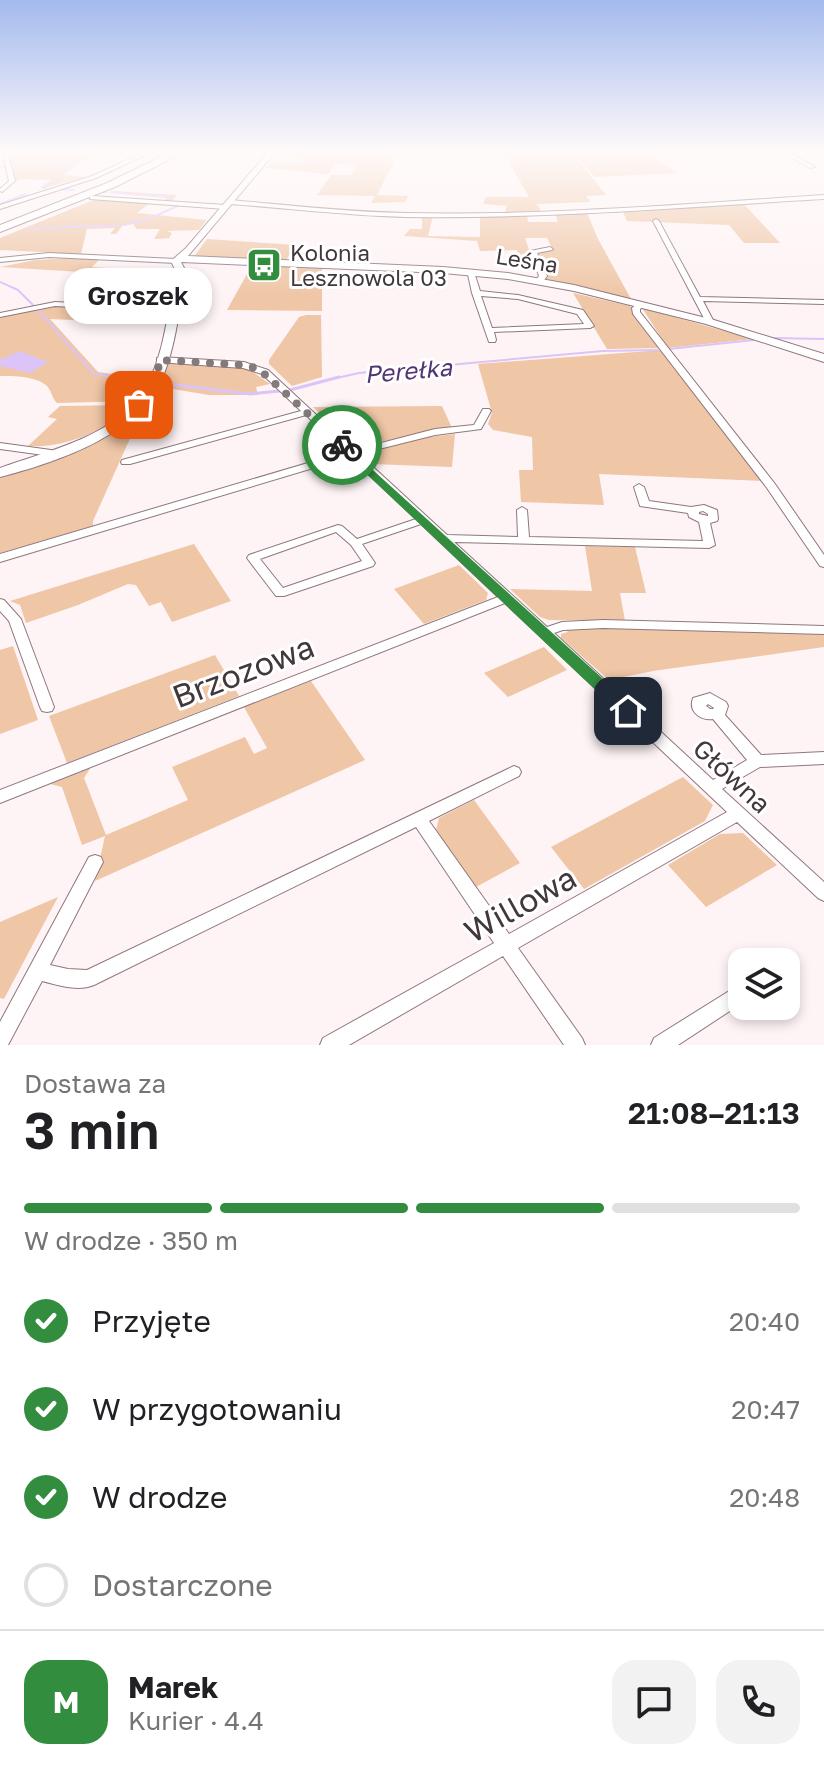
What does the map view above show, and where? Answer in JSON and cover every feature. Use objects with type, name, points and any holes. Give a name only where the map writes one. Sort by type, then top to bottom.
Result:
[{"type":"highway","points":[[0,222],[60,199]]},
{"type":"highway","points":[[0,229],[76,199]]},
{"type":"street","points":[[0,207],[23,199]]},
{"type":"street","points":[[107,199],[398,215],[589,211],[794,199]]},
{"type":"street","points":[[0,473],[101,433],[127,416],[152,388],[185,261],[233,199]]},
{"type":"street","points":[[334,212],[341,202]]},
{"type":"street","points":[[454,214],[457,204]]},
{"type":"street","points":[[398,215],[402,206]]},
{"type":"street","points":[[656,221],[710,322]]},
{"type":"street","points":[[539,281],[543,276],[533,251],[550,249]]},
{"type":"street","points":[[0,260],[44,255],[185,261]]},
{"type":"street","name":"Leśna","points":[[185,261],[470,272],[539,281],[710,322],[824,358]]},
{"type":"street","points":[[470,272],[476,293],[491,335],[590,326],[580,312],[512,296],[476,293]]},
{"type":"street","points":[[699,299],[824,302]]},
{"type":"street","points":[[0,315],[55,304],[172,310]]},
{"type":"street","points":[[641,305],[636,312],[771,486],[824,563]]},
{"type":"street","name":"Główna","points":[[160,360],[248,365],[262,371],[824,893]]},
{"type":"street","points":[[0,558],[350,453],[435,432],[478,427],[486,411]]},
{"type":"street","points":[[126,462],[307,412]]},
{"type":"street","points":[[0,446],[51,453]]},
{"type":"street","points":[[442,538],[709,545],[704,520],[693,515],[693,510],[644,504],[639,487]]},
{"type":"street","points":[[522,510],[524,540]]},
{"type":"street","points":[[355,543],[423,520]]},
{"type":"street","points":[[336,528],[341,528],[355,543],[369,560],[367,565],[284,593],[278,592],[253,558],[336,528]]},
{"type":"street","name":"Brzozowa","points":[[0,797],[507,598]]},
{"type":"street","points":[[1,604],[15,619],[47,707]]},
{"type":"street","points":[[544,632],[562,626],[603,624],[824,630]]},
{"type":"street","points":[[717,715],[757,761]]},
{"type":"street","points":[[711,788],[757,761],[824,758]]},
{"type":"street","points":[[37,971],[88,979],[514,772]]},
{"type":"street","name":"Willowa","points":[[330,1045],[737,814]]},
{"type":"street","points":[[418,818],[575,1045]]},
{"type":"street","points":[[0,1041],[95,862]]},
{"type":"street","points":[[661,1045],[728,1001]]},
{"type":"shaded area","points":[[96,199],[225,204],[150,203],[137,213],[207,220],[199,230],[167,231],[172,233],[169,238],[173,238],[154,239],[160,229],[137,229],[133,224],[123,225],[116,234],[110,234],[115,228],[87,229],[81,254],[0,250],[0,238]]},
{"type":"shaded area","points":[[373,199],[407,199],[405,202],[371,203]]},
{"type":"shaded area","points":[[485,199],[588,199],[590,202],[537,204],[541,211],[505,212],[507,206],[483,204]]},
{"type":"shaded area","points":[[743,203],[780,243],[744,243],[729,225],[627,221],[622,210]]},
{"type":"shaded area","points":[[587,213],[631,299],[545,279],[547,276],[537,252],[553,250],[547,238],[525,238],[535,266],[520,264],[517,250],[480,251],[477,241],[404,236],[410,229],[422,229],[422,216],[433,216],[428,236],[480,237],[480,215],[527,214],[528,222],[558,222],[555,214]]},
{"type":"shaded area","points":[[207,239],[297,245],[286,260],[200,259],[195,255]]},
{"type":"shaded area","points":[[35,260],[99,260],[92,267],[123,269],[119,274],[129,275],[124,288],[69,286],[81,272],[0,267]]},
{"type":"shaded area","points":[[252,265],[322,268],[322,311],[227,310]]},
{"type":"shaded area","points":[[573,293],[630,306],[661,348],[607,349]]},
{"type":"shaded area","points":[[55,305],[167,311],[163,324],[50,319],[98,372],[148,379],[135,401],[57,403],[49,388],[37,380],[0,376],[0,315]]},
{"type":"shaded area","points":[[642,308],[753,339],[668,348]]},
{"type":"shaded area","points":[[321,315],[322,377],[292,386],[269,364],[269,360],[299,317]]},
{"type":"shaded area","points":[[662,350],[764,481],[599,474],[604,505],[521,502],[519,470],[533,470],[532,437],[493,430],[488,424],[492,413],[478,364]]},
{"type":"shaded area","points":[[19,351],[48,362],[30,373],[0,366],[0,360]]},
{"type":"shaded area","points":[[166,365],[247,368],[270,384],[256,387],[258,395],[209,395],[161,387]]},
{"type":"shaded area","points":[[131,405],[110,423],[84,436],[55,445],[28,446],[57,419],[48,417],[60,406]]},
{"type":"shaded area","points":[[442,406],[452,428],[363,445],[354,445],[313,407]]},
{"type":"shaded area","points":[[126,425],[136,425],[93,526],[0,553],[0,478]]},
{"type":"shaded area","points":[[455,434],[452,467],[372,464],[366,456],[369,452],[429,437]]},
{"type":"shaded area","points":[[194,544],[231,601],[172,622],[161,602],[149,606],[136,585],[128,584],[26,623],[20,605],[10,601]]},
{"type":"shaded area","points":[[585,546],[635,547],[646,593],[620,593],[625,621],[549,620],[540,617],[510,589],[592,591]]},
{"type":"shaded area","points":[[459,565],[488,593],[486,600],[424,624],[394,589]]},
{"type":"shaded area","points":[[564,629],[824,632],[824,647],[609,680],[561,638],[561,634],[568,632]]},
{"type":"shaded area","points":[[13,646],[38,720],[0,734],[0,650]]},
{"type":"shaded area","points":[[544,647],[567,670],[508,697],[484,673]]},
{"type":"shaded area","points":[[215,655],[239,696],[67,763],[49,716]]},
{"type":"shaded area","points":[[311,681],[365,760],[95,881],[105,836],[82,845],[62,787],[50,784],[91,767],[84,778],[106,835],[188,800],[172,767],[245,737],[254,754],[267,748],[244,707]]},
{"type":"shaded area","points":[[683,777],[713,805],[705,821],[584,889],[551,847]]},
{"type":"shaded area","points":[[474,800],[520,863],[476,887],[436,830],[439,818]]},
{"type":"shaded area","points":[[743,833],[777,865],[706,907],[668,865],[720,834]]},
{"type":"shaded area","points":[[58,897],[4,999],[0,998],[0,922]]},
{"type":"waterway","points":[[0,204],[14,199]]},
{"type":"waterway","points":[[124,225],[151,218],[177,206]]},
{"type":"waterway","points":[[28,229],[118,225]]},
{"type":"waterway","name":"Perełka","points":[[0,282],[18,290],[33,305]]},
{"type":"waterway","name":"Perełka","points":[[36,308],[94,374],[133,379]]},
{"type":"waterway","name":"Perełka","points":[[773,338],[824,339]]},
{"type":"waterway","name":"Perełka","points":[[669,349],[754,340]]},
{"type":"waterway","name":"Perełka","points":[[332,379],[359,373],[603,351],[658,350]]},
{"type":"waterway","name":"Perełka","points":[[118,377],[133,379]]},
{"type":"waterway","name":"Perełka","points":[[161,383],[250,394],[290,390],[339,377]]},
{"type":"waterway","name":"Perełka","points":[[133,379],[148,381]]},
{"type":"way so far","points":[[139,405],[155,383],[160,360],[255,367],[265,372],[342,445]]},
{"type":"place","name":"Kolonia Lesznowola 03","points":[[264,265]]},
{"type":"place","name":"Groszek","points":[[139,405]]},
{"type":"route","points":[[342,445],[628,711]]}]
